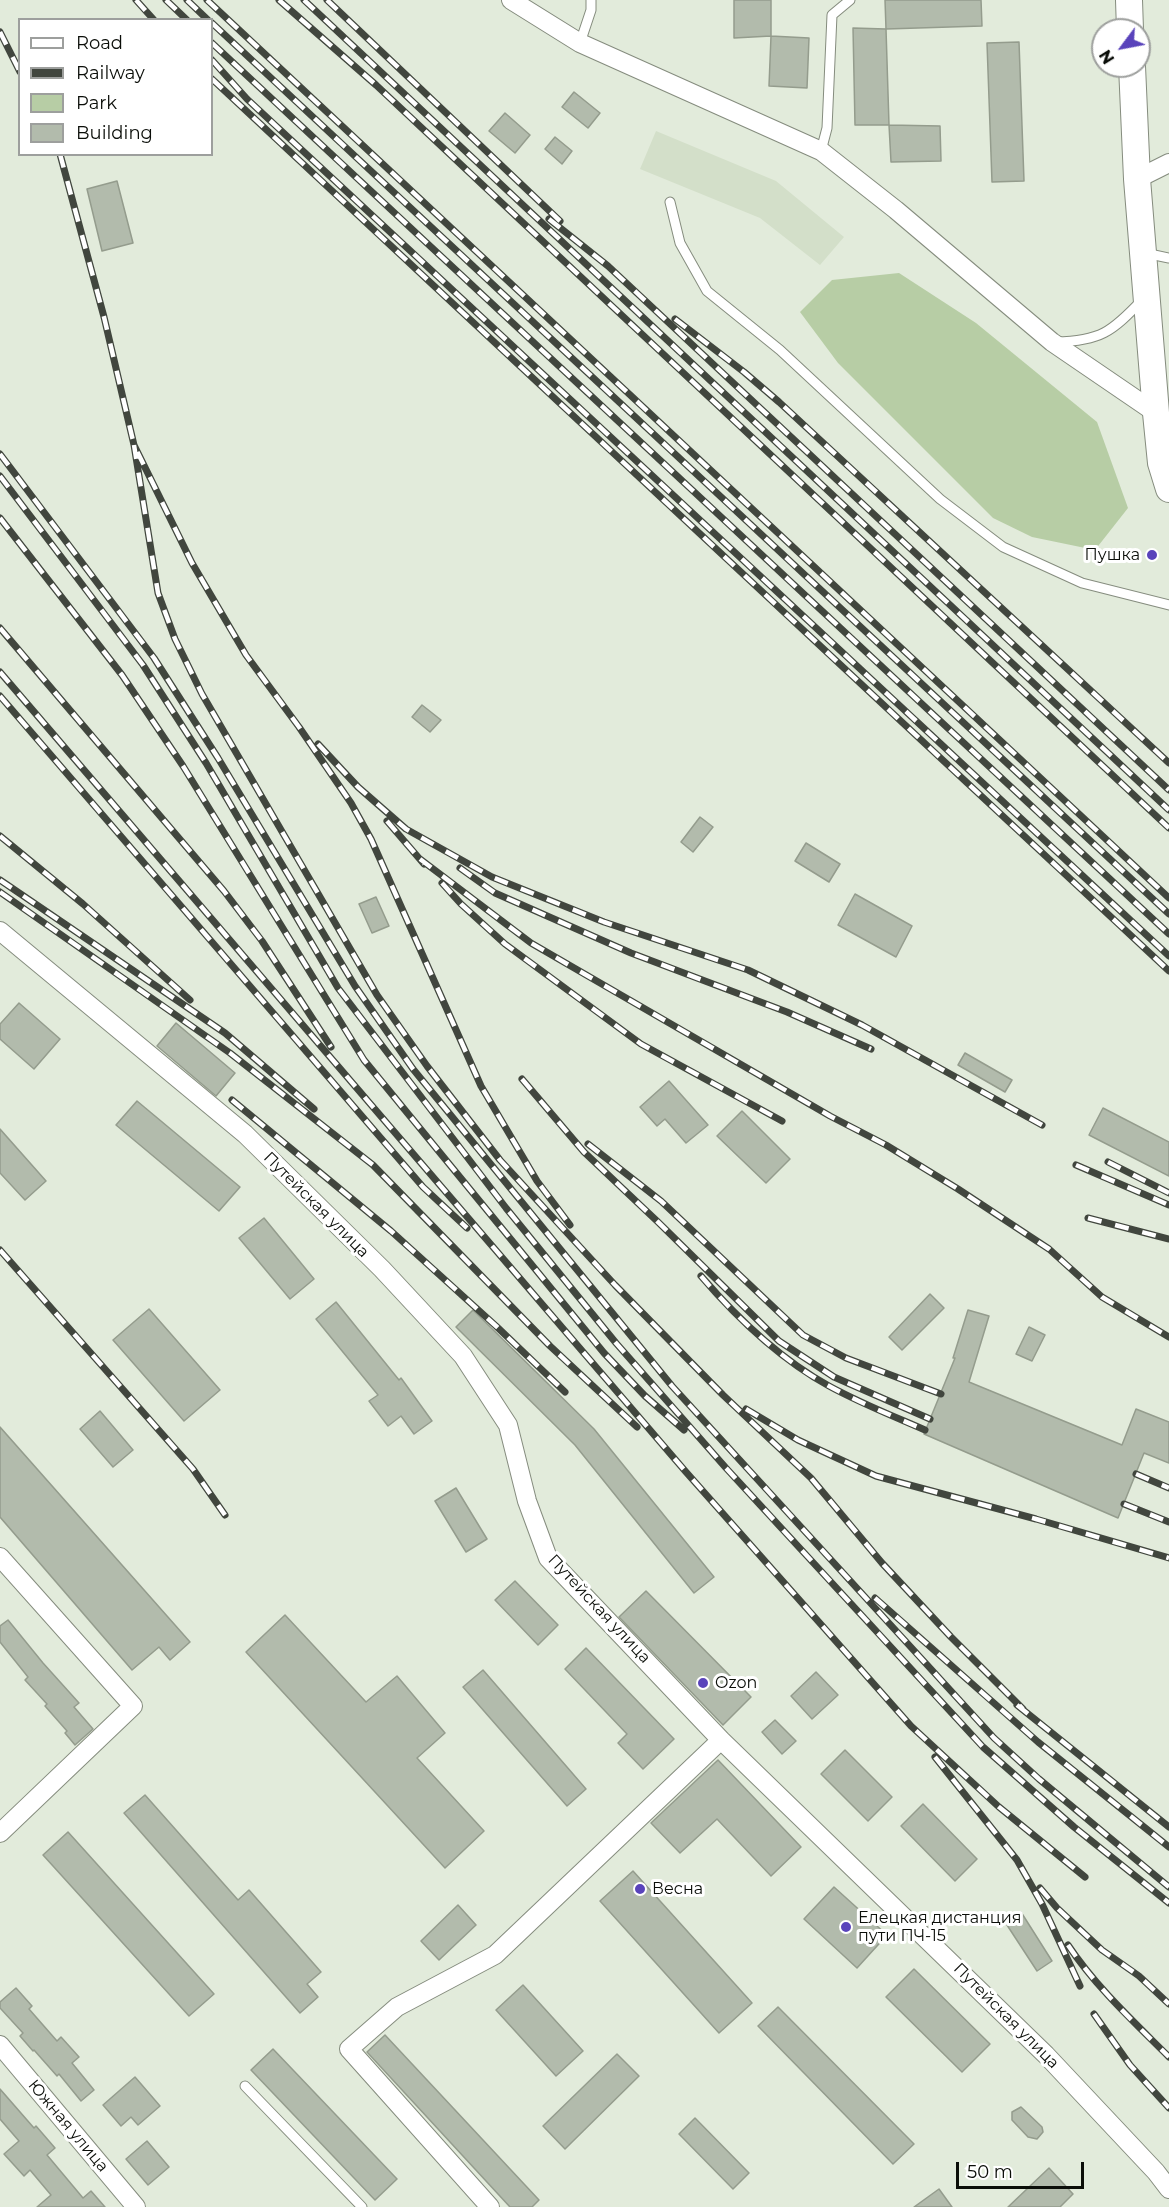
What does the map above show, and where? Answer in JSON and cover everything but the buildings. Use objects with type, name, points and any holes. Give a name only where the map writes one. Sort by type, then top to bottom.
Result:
[{"type":"main road","points":[[1129,0],[1130,18]]},
{"type":"main road","points":[[1133,78],[1137,179],[1156,413],[1161,464],[1169,489]]},
{"type":"street","points":[[511,0],[580,43],[821,151],[896,210],[1052,342],[1156,413]]},
{"type":"street","points":[[1137,179],[1169,163]]},
{"type":"street","name":"Путейская улица","points":[[0,931],[245,1134],[382,1269],[463,1356],[508,1425],[527,1501],[548,1558],[721,1740],[1046,2055],[1156,2172],[1169,2189]]},
{"type":"street","points":[[0,1557],[133,1706],[0,1833]]},
{"type":"street","points":[[490,2207],[349,2049],[397,2007],[495,1955],[721,1740]]},
{"type":"street","name":"Южная улица","points":[[0,2045],[135,2207]]},
{"type":"lane","points":[[580,43],[591,10],[591,0]]},
{"type":"lane","points":[[821,151],[826,128],[832,15],[850,0]]},
{"type":"lane","points":[[670,202],[680,243],[707,291],[780,350],[940,499],[1003,547],[1082,583],[1169,605]]},
{"type":"lane","points":[[1144,253],[1169,258]]},
{"type":"lane","points":[[1052,342],[1082,341],[1102,334],[1123,320],[1147,294]]},
{"type":"lane","points":[[245,2086],[362,2207]]},
{"type":"shaded area","points":[[656,131],[776,181],[844,237],[820,265],[760,218],[640,169]]},
{"type":"green space","points":[[899,273],[976,323],[1097,422],[1128,508],[1095,550],[1032,537],[993,518],[838,363],[800,312],[832,280]]},
{"type":"railway","points":[[136,0],[152,18]]},
{"type":"railway","points":[[166,0],[185,18]]},
{"type":"railway","points":[[187,0],[206,18]]},
{"type":"railway","points":[[207,0],[1169,898]]},
{"type":"railway","points":[[279,0],[376,85],[1169,828]]},
{"type":"railway","points":[[304,0],[1169,810]]},
{"type":"railway","points":[[327,0],[560,221]]},
{"type":"railway","points":[[213,24],[1169,914]]},
{"type":"railway","points":[[0,32],[18,68]]},
{"type":"railway","points":[[213,44],[1169,934]]},
{"type":"railway","points":[[213,61],[247,99],[1169,956]]},
{"type":"railway","points":[[213,80],[1169,971]]},
{"type":"railway","points":[[61,156],[104,317],[134,445],[192,563],[246,655],[351,803],[371,839],[481,1086],[537,1181],[570,1225]]},
{"type":"railway","points":[[549,219],[608,266],[1169,790]]},
{"type":"railway","points":[[675,319],[779,402],[1169,763]]},
{"type":"railway","points":[[134,445],[158,593],[175,639],[202,694],[377,995],[427,1066],[500,1160],[615,1285],[723,1395],[811,1478],[882,1563],[1023,1709]]},
{"type":"railway","points":[[0,454],[154,658],[218,758],[355,986],[413,1069],[672,1386],[994,1738],[1039,1779],[1169,1887]]},
{"type":"railway","points":[[0,476],[143,665],[206,763],[338,988],[506,1208],[616,1343],[726,1468],[983,1747],[1074,1827],[1169,1903]]},
{"type":"railway","points":[[0,518],[122,675],[183,766],[364,1060],[604,1353],[645,1396],[684,1430]]},
{"type":"railway","points":[[0,628],[224,891],[262,941],[331,1047]]},
{"type":"railway","points":[[0,672],[686,1472],[911,1726],[999,1807],[1085,1877]]},
{"type":"railway","points":[[0,696],[423,1187],[467,1228]]},
{"type":"railway","points":[[318,744],[358,787],[406,829],[492,877],[604,922],[748,970],[862,1025],[1042,1125]]},
{"type":"railway","points":[[387,821],[424,864]]},
{"type":"railway","points":[[0,836],[83,904],[190,1000]]},
{"type":"railway","points":[[420,859],[531,943],[830,1116],[886,1145],[958,1189],[1049,1249],[1102,1297],[1169,1337]]},
{"type":"railway","points":[[460,868],[495,893],[631,953],[787,1012],[871,1049]]},
{"type":"railway","points":[[0,880],[225,1033],[314,1109]]},
{"type":"railway","points":[[442,883],[461,904],[505,944],[641,1044],[782,1121]]},
{"type":"railway","points":[[0,892],[230,1053],[373,1165],[550,1346],[637,1427]]},
{"type":"railway","points":[[522,1079],[584,1152],[779,1341],[834,1377],[930,1419]]},
{"type":"railway","points":[[232,1100],[391,1231],[565,1392]]},
{"type":"railway","points":[[588,1144],[661,1201],[803,1335],[846,1358],[941,1394]]},
{"type":"railway","points":[[1108,1162],[1169,1193]]},
{"type":"railway","points":[[1076,1165],[1169,1205]]},
{"type":"railway","points":[[1088,1218],[1169,1239]]},
{"type":"railway","points":[[0,1250],[193,1469],[225,1515]]},
{"type":"railway","points":[[701,1276],[744,1322],[793,1363],[841,1392],[925,1430]]},
{"type":"railway","points":[[746,1409],[798,1440],[876,1476],[1169,1558]]},
{"type":"railway","points":[[1136,1474],[1169,1488]]},
{"type":"railway","points":[[1124,1504],[1169,1522]]},
{"type":"railway","points":[[875,1598],[1038,1742],[1169,1847]]},
{"type":"railway","points":[[1017,1705],[1169,1827]]},
{"type":"railway","points":[[935,1757],[1017,1860],[1042,1904],[1080,1986]]},
{"type":"railway","points":[[1040,1888],[1057,1908],[1102,1950],[1139,1976],[1169,2004]]},
{"type":"railway","points":[[1068,1945],[1103,1989],[1169,2057]]},
{"type":"railway","points":[[1094,2014],[1130,2065],[1169,2108]]},
{"type":"place","name":"Пушка","points":[[1152,555]]},
{"type":"place","name":"Ozon","points":[[703,1683]]},
{"type":"place","name":"Весна","points":[[640,1889]]},
{"type":"place","name":"Елецкая дистанция пути ПЧ-15","points":[[846,1927]]}]
